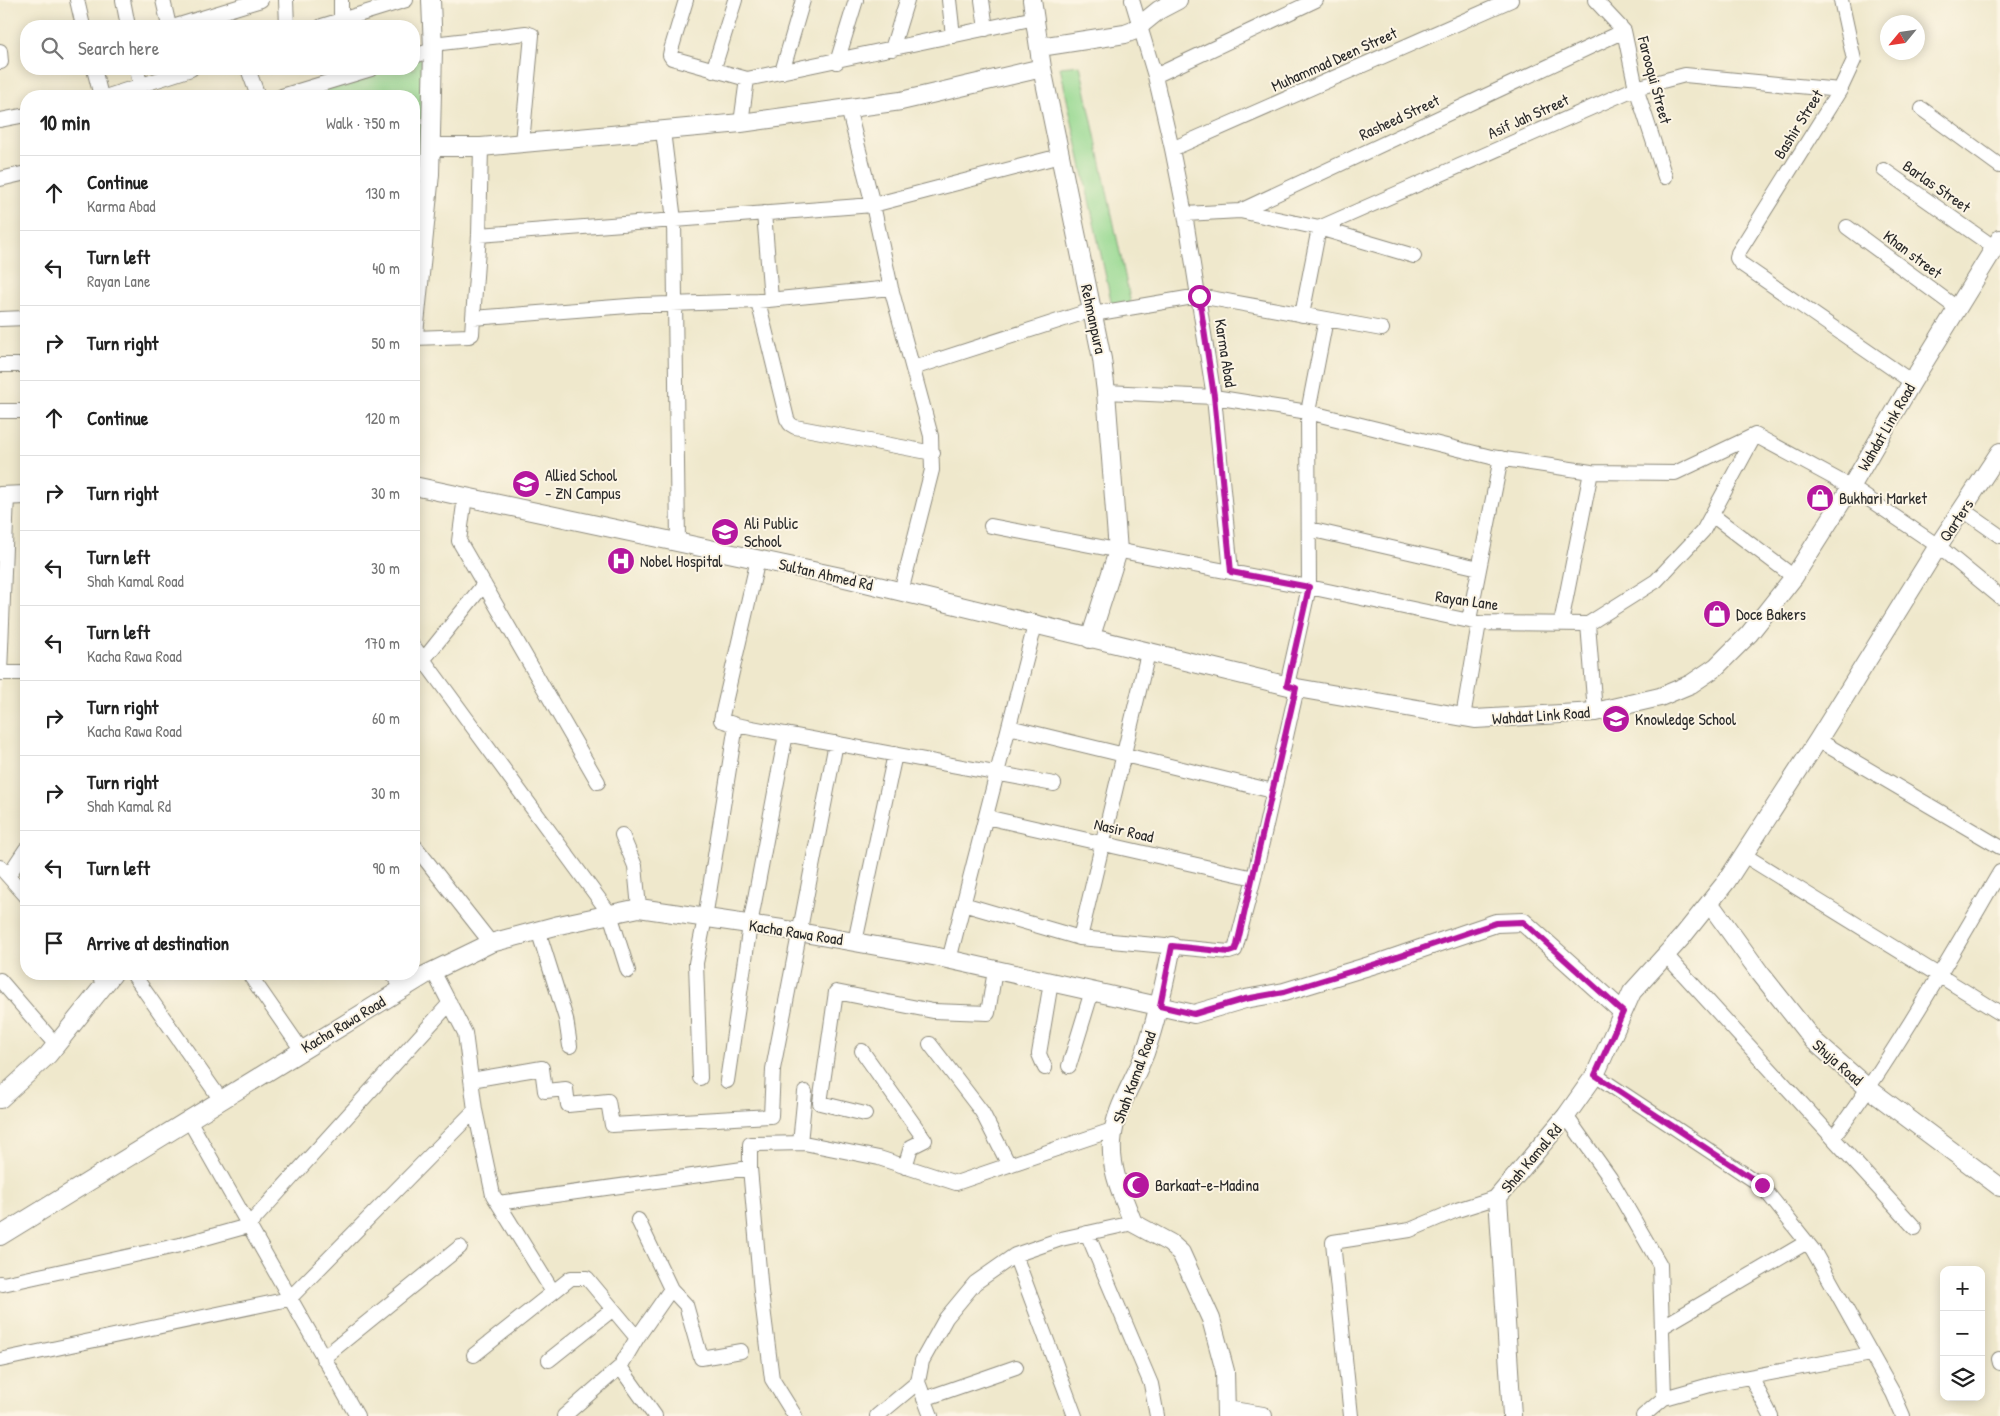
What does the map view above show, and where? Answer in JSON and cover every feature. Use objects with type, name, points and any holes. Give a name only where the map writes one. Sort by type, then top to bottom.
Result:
[{"type":"street","points":[[77,0],[82,20]]},
{"type":"street","points":[[122,0],[127,20]]},
{"type":"street","points":[[163,0],[168,20]]},
{"type":"street","points":[[196,20],[261,0]]},
{"type":"street","points":[[286,0],[287,20]]},
{"type":"street","points":[[341,0],[342,20],[406,0]]},
{"type":"street","points":[[420,214],[422,173],[431,147],[433,47],[431,0]]},
{"type":"street","points":[[686,0],[670,54],[672,58],[747,79],[837,62],[1035,18]]},
{"type":"street","points":[[713,71],[734,0]]},
{"type":"street","points":[[782,72],[803,0]]},
{"type":"street","points":[[837,62],[856,0]]},
{"type":"street","points":[[892,49],[907,0]]},
{"type":"street","points":[[949,0],[953,36]]},
{"type":"street","points":[[982,0],[986,29]]},
{"type":"street","name":"Rehmanpura","points":[[1032,0],[1042,68],[1092,312],[1106,392],[1118,551],[1090,639]]},
{"type":"street","name":"Karma Abad","points":[[1132,0],[1138,26],[1155,76],[1185,214],[1214,396],[1231,572]]},
{"type":"street","points":[[1040,48],[1125,34],[1159,10],[1178,0]]},
{"type":"street","points":[[1155,76],[1316,0]]},
{"type":"street","name":"Muhammad Deen Street","points":[[1172,149],[1510,0]]},
{"type":"street","name":"Farooqui Street","points":[[1595,0],[1624,31],[1636,88],[1665,177]]},
{"type":"street","name":"Bashir Street","points":[[1841,0],[1854,60],[1840,90],[1738,253],[1737,258],[1740,263],[1912,382]]},
{"type":"street","name":"Rasheed Street","points":[[1185,214],[1240,211],[1624,31]]},
{"type":"street","points":[[420,53],[433,47],[526,33],[532,35],[522,143]]},
{"type":"street","points":[[431,147],[481,147],[741,124],[901,101],[1042,68]]},
{"type":"street","points":[[96,75],[99,90]]},
{"type":"street","points":[[138,75],[140,85]]},
{"type":"street","points":[[125,90],[172,75]]},
{"type":"street","points":[[250,75],[256,90]]},
{"type":"street","points":[[302,90],[351,75]]},
{"type":"street","name":"Asif Jah Street","points":[[1319,228],[1636,88],[1685,75],[1840,90]]},
{"type":"street","points":[[741,124],[747,79]]},
{"type":"street","points":[[848,108],[873,205],[891,288],[931,436],[933,453],[932,470],[901,592]]},
{"type":"street","points":[[1922,110],[2000,166]]},
{"type":"street","points":[[0,120],[20,115]]},
{"type":"street","points":[[663,132],[674,220],[678,542]]},
{"type":"street","points":[[420,338],[469,336],[472,334],[479,235],[481,147]]},
{"type":"street","points":[[479,235],[873,205],[1060,156]]},
{"type":"street","name":"Barlas Street","points":[[1884,170],[1998,244]]},
{"type":"street","points":[[0,179],[20,174]]},
{"type":"street","points":[[1240,211],[1319,228],[1414,256]]},
{"type":"street","points":[[764,213],[765,300],[787,419],[790,424],[795,427],[933,453]]},
{"type":"street","name":"Khan street","points":[[1847,227],[1958,309]]},
{"type":"street","points":[[1302,315],[1319,228]]},
{"type":"street","name":"Wahdat Link Road","points":[[1090,639],[1292,686],[1475,719],[1595,712],[1660,696],[1691,684],[1716,667],[1750,634],[1794,577],[1852,487],[1912,382],[1998,244]]},
{"type":"street","points":[[473,318],[641,305],[765,300],[891,288]]},
{"type":"street","points":[[913,368],[1092,312],[1199,296],[1382,329]]},
{"type":"street","points":[[0,318],[20,318]]},
{"type":"street","points":[[963,904],[1080,938],[1229,952],[1235,950],[1254,878],[1273,791],[1309,587],[1308,412],[1326,320]]},
{"type":"street","points":[[0,365],[20,366]]},
{"type":"street","points":[[1106,392],[1214,396],[1308,412],[1500,458],[1590,472],[1675,472],[1755,435]]},
{"type":"street","points":[[0,411],[20,411]]},
{"type":"street","points":[[1755,435],[1852,487],[1938,546]]},
{"type":"street","points":[[1595,712],[1588,624],[1656,582],[1703,531],[1755,435]]},
{"type":"street","name":"Qarters","points":[[2000,452],[1938,546],[2000,597]]},
{"type":"street","points":[[1463,717],[1479,568],[1500,458]]},
{"type":"street","points":[[1561,623],[1590,472]]},
{"type":"street","name":"Sultan Ahmed Rd","points":[[420,487],[758,559],[1090,639]]},
{"type":"street","points":[[20,495],[4,496],[0,673],[20,673]]},
{"type":"street","points":[[465,497],[459,541],[598,782]]},
{"type":"street","points":[[1963,510],[2000,536]]},
{"type":"street","points":[[1712,515],[1794,577]]},
{"type":"street","name":"Rayan Lane","points":[[991,526],[1309,587],[1474,622],[1588,624]]},
{"type":"street","points":[[1309,529],[1479,568]]},
{"type":"street","name":"Shah Kamal Rd","points":[[1512,1416],[1498,1197],[1566,1116],[1595,1075],[1632,992],[1710,904],[1818,740],[1938,546]]},
{"type":"street","points":[[758,559],[721,720],[736,725],[1054,784]]},
{"type":"street","points":[[424,659],[484,584]]},
{"type":"street","points":[[949,960],[1035,625]]},
{"type":"street","points":[[1080,938],[1148,653]]},
{"type":"street","points":[[420,654],[610,914],[628,971]]},
{"type":"street","points":[[700,1078],[696,963],[736,725]]},
{"type":"street","points":[[1009,727],[1273,791]]},
{"type":"street","points":[[727,1081],[750,925],[786,734]]},
{"type":"street","points":[[1818,740],[2000,847]]},
{"type":"street","points":[[471,1080],[542,1068],[545,1091],[566,1089],[568,1105],[608,1101],[612,1125],[770,1116],[773,1069],[836,743]]},
{"type":"street","points":[[855,942],[895,754]]},
{"type":"street","name":"Nasir Road","points":[[986,817],[1254,878]]},
{"type":"street","points":[[622,835],[635,866],[639,908]]},
{"type":"street","points":[[420,853],[491,943]]},
{"type":"street","points":[[1744,854],[2000,1014]]},
{"type":"street","points":[[20,855],[4,872],[20,889]]},
{"type":"street","points":[[1833,1138],[1869,1089],[1940,975],[2000,872]]},
{"type":"street","name":"Shuja Road","points":[[1710,904],[1760,973],[1813,1040],[1869,1089],[2000,1187]]},
{"type":"street","name":"Kacha Rawa Road","points":[[420,978],[491,943],[538,930],[639,908],[855,942],[949,960],[1194,1014],[1245,999],[1293,989],[1382,962],[1496,923],[1523,922],[1623,1012]]},
{"type":"street","points":[[538,930],[566,1019],[570,1046]]},
{"type":"street","name":"Shah Kamal Road","points":[[1133,1223],[1114,1172],[1112,1141],[1121,1107],[1144,1055],[1160,1006],[1172,946]]},
{"type":"street","points":[[1666,955],[1915,1228]]},
{"type":"street","points":[[865,1114],[820,1103],[836,992],[933,1011],[988,1013],[996,970]]},
{"type":"street","points":[[433,971],[465,1033],[475,1110],[493,1195],[553,1292]]},
{"type":"street","points":[[0,980],[56,1045]]},
{"type":"street","points":[[0,1099],[48,1055],[103,980]]},
{"type":"street","points":[[137,980],[221,1100]]},
{"type":"street","points":[[253,980],[301,1049]]},
{"type":"street","points":[[397,980],[403,988]]},
{"type":"street","name":"Kacha Rawa Road","points":[[0,1236],[301,1049],[417,980]]},
{"type":"street","points":[[1045,1068],[1039,1054],[1051,982]]},
{"type":"street","points":[[1069,1066],[1092,991]]},
{"type":"street","points":[[0,1284],[180,1245],[248,1226],[450,1003]]},
{"type":"street","points":[[930,1044],[982,1112],[1009,1166]]},
{"type":"street","points":[[862,1051],[925,1140],[911,1147],[905,1167]]},
{"type":"street","points":[[1595,1075],[1762,1185],[1807,1242],[1893,1393],[1903,1416]]},
{"type":"street","points":[[800,1143],[804,1092]]},
{"type":"street","points":[[0,1360],[289,1299],[475,1110]]},
{"type":"street","points":[[1566,1116],[1610,1178],[1660,1265],[1664,1398]]},
{"type":"street","points":[[188,1120],[357,1416]]},
{"type":"street","points":[[794,1416],[772,1380],[761,1292],[750,1168],[751,1143],[800,1143],[879,1158],[956,1184],[1115,1130]]},
{"type":"street","points":[[498,1203],[750,1168]]},
{"type":"street","points":[[1351,1416],[1333,1242],[1410,1230],[1457,1210],[1498,1197]]},
{"type":"street","points":[[638,1220],[671,1289],[686,1305],[701,1358],[741,1351]]},
{"type":"street","points":[[931,1416],[918,1382],[922,1361],[946,1318],[975,1284],[1015,1256],[1061,1240],[1133,1223],[1170,1243],[1181,1253],[1211,1319],[1225,1370],[1227,1413],[1263,1416]]},
{"type":"street","points":[[1087,1234],[1151,1384],[1157,1416]]},
{"type":"street","points":[[1662,1326],[1807,1242]]},
{"type":"street","points":[[323,1358],[460,1246]]},
{"type":"street","points":[[1015,1256],[1075,1416]]},
{"type":"street","points":[[474,1355],[571,1278],[587,1278],[637,1338]]},
{"type":"street","points":[[564,1416],[620,1367],[637,1338],[671,1289]]},
{"type":"street","points":[[550,1360],[612,1309]]},
{"type":"street","points":[[1643,1416],[1664,1398],[1717,1383],[1871,1354]]},
{"type":"street","points":[[620,1367],[655,1416]]},
{"type":"street","points":[[924,1399],[1016,1367]]},
{"type":"street","points":[[1751,1376],[1771,1416]]},
{"type":"street","points":[[876,1416],[918,1382]]},
{"type":"green space","points":[[433,50],[430,174],[420,173],[420,90],[306,90],[353,75],[420,75],[420,54]]},
{"type":"green space","points":[[1080,65],[1131,304],[1112,305],[1060,67]]},
{"type":"place","name":"Allied School - ZN Campus","points":[[526,484]]},
{"type":"place","name":"Bukhari Market","points":[[1820,498]]},
{"type":"place","name":"Ali Public School","points":[[725,532]]},
{"type":"place","name":"Nobel Hospital","points":[[621,561]]},
{"type":"place","name":"Doce Bakers","points":[[1717,614]]},
{"type":"place","name":"Knowledge School","points":[[1616,719]]},
{"type":"place","name":"Barkaat-e-Madina","points":[[1136,1185]]},
{"type":"route","points":[[1199,296],[1214,396],[1231,572],[1309,587],[1287,685],[1296,688],[1254,878],[1237,945],[1235,950],[1229,952],[1172,946],[1160,1006],[1194,1014],[1245,999],[1284,992],[1382,962],[1496,923],[1523,922],[1623,1012],[1604,1059],[1595,1075],[1762,1185]]}]
